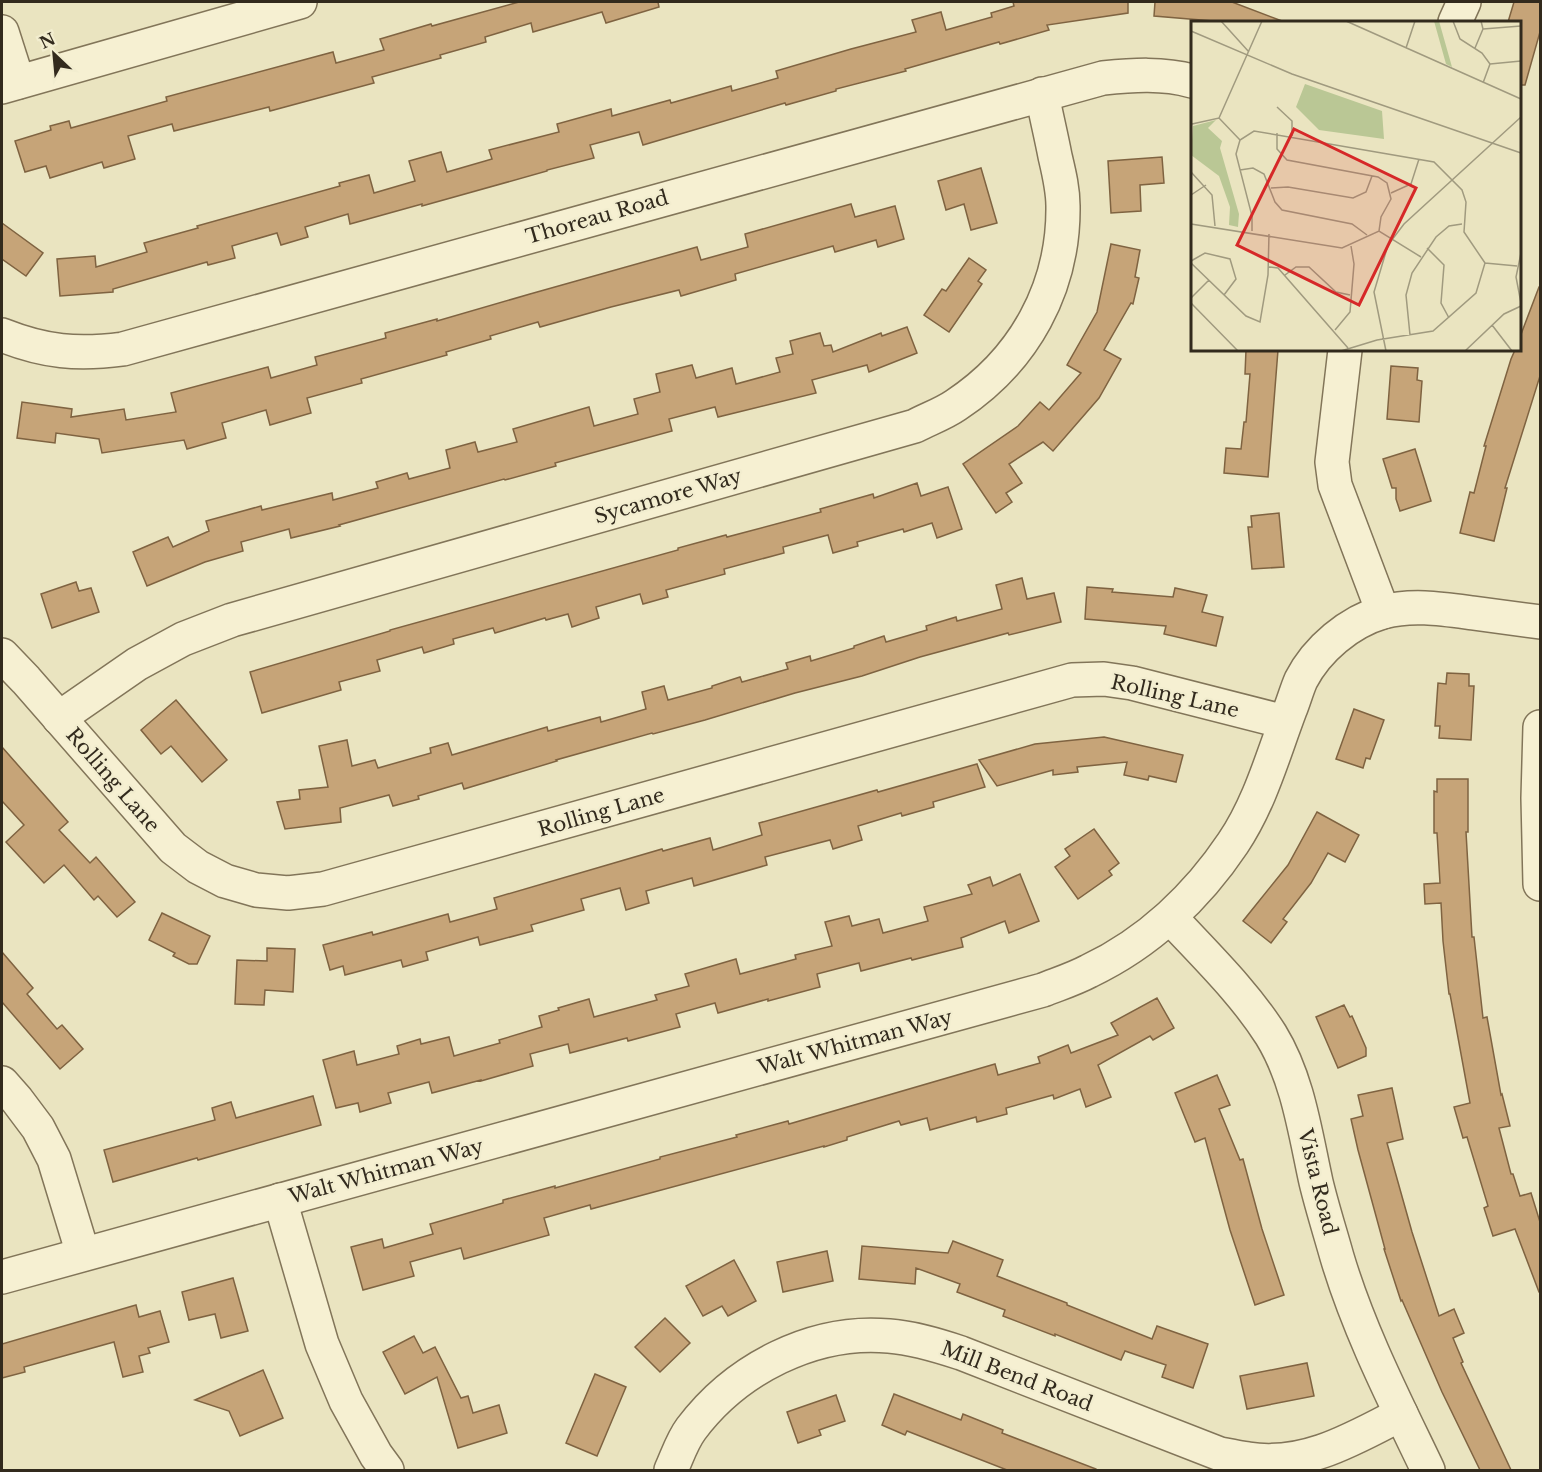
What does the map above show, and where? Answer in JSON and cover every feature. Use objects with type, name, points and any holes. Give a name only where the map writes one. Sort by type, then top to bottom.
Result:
[{"type":"street","points":[[2,32],[10,84],[268,6],[300,2]]},
{"type":"street","points":[[1455,21],[1464,2]]},
{"type":"street","name":"Thoreau Road","points":[[2,336],[24,344],[56,351],[94,352],[123,349],[1103,78],[1142,74],[1191,81]]},
{"type":"street","name":"Sycamore Way","points":[[59,718],[137,664],[183,639],[232,620],[915,426],[954,407],[989,380],[1016,351],[1035,321],[1051,285],[1060,246],[1063,206],[1061,183],[1042,94]]},
{"type":"street","points":[[1345,351],[1332,462],[1335,485],[1383,612]]},
{"type":"street","name":"Walt Whitman Way","points":[[2,1277],[1043,990],[1089,971],[1133,946],[1170,917],[1204,882],[1234,842],[1255,803],[1302,680],[1318,655],[1336,637],[1360,622],[1383,612],[1413,607],[1540,622]]},
{"type":"street","name":"Rolling Lane","points":[[2,655],[172,848],[198,867],[225,881],[255,890],[288,893],[323,889],[1072,680],[1104,679],[1132,683],[1285,722]]},
{"type":"street","points":[[1540,727],[1538,798],[1540,884]]},
{"type":"street","name":"Vista Road","points":[[1170,917],[1244,997],[1272,1036],[1291,1076],[1317,1185],[1338,1259],[1368,1342],[1428,1470]]},
{"type":"street","points":[[2,1083],[38,1128],[54,1159],[83,1254]]},
{"type":"street","points":[[280,1200],[322,1344],[345,1401],[387,1470]]},
{"type":"street","name":"Mill Bend Road","points":[[671,1470],[689,1431],[712,1404],[739,1380],[772,1360],[800,1348],[848,1337],[888,1336],[923,1341],[961,1353],[1220,1454],[1250,1460],[1283,1460],[1315,1454],[1345,1443],[1401,1414]]},
{"type":"building","points":[[519,2],[658,2],[659,7],[606,23],[602,12],[533,32],[531,23],[485,37],[486,42],[440,55],[441,58],[372,77],[374,83],[270,111],[269,107],[174,131],[172,124],[128,136],[135,159],[104,168],[102,162],[50,178],[46,166],[25,172],[15,141],[51,130],[50,126],[69,121],[71,128],[167,101],[166,97],[333,52],[336,63],[384,50],[380,39]]},
{"type":"building","points":[[1013,2],[1128,2],[1128,13],[1047,25],[1049,30],[1000,44],[999,42],[905,69],[906,71],[786,105],[785,103],[643,145],[639,132],[590,145],[594,158],[350,224],[348,214],[305,227],[308,237],[281,245],[277,233],[232,246],[235,258],[208,265],[207,262],[113,289],[113,292],[60,296],[57,259],[95,256],[96,267],[147,252],[144,243],[340,186],[339,183],[369,175],[374,193],[415,181],[409,161],[441,152],[447,172],[492,159],[489,150],[559,132],[557,124],[611,109],[612,116],[670,100],[671,103],[731,86],[732,91],[778,78],[776,71],[916,32],[912,20],[941,12],[946,30],[992,17],[991,13],[1014,6]]},
{"type":"building","points":[[1155,2],[1232,2],[1282,21],[1213,21],[1154,16]]},
{"type":"building","points":[[1514,2],[1540,2],[1540,32],[1525,85],[1521,85],[1521,21],[1508,21]]},
{"type":"building","points":[[1162,157],[1164,183],[1140,185],[1141,211],[1111,213],[1108,161]]},
{"type":"building","points":[[981,168],[997,223],[971,230],[964,204],[946,210],[938,181]]},
{"type":"building","points":[[851,204],[855,217],[895,206],[904,239],[878,247],[876,240],[835,252],[833,246],[735,274],[736,280],[681,296],[679,290],[540,327],[538,322],[490,336],[491,339],[446,352],[447,355],[361,379],[362,383],[307,398],[311,413],[270,425],[266,410],[222,423],[226,438],[187,449],[184,440],[102,453],[99,439],[56,433],[55,443],[17,438],[22,402],[72,409],[71,417],[124,409],[126,420],[176,412],[171,393],[268,367],[271,378],[317,365],[315,357],[386,338],[385,333],[437,319],[437,321],[697,247],[701,260],[748,247],[745,234]]},
{"type":"building","points":[[2,223],[43,253],[26,276],[2,259]]},
{"type":"building","points":[[1111,244],[1140,250],[1135,277],[1139,278],[1133,304],[1131,303],[1104,350],[1121,359],[1099,398],[1053,451],[1043,442],[1009,464],[1022,483],[1006,493],[1012,502],[996,513],[963,464],[1018,426],[1040,402],[1049,410],[1081,373],[1067,365],[1097,312]]},
{"type":"building","points":[[969,258],[986,270],[978,281],[982,284],[949,332],[924,315],[942,289],[946,291]]},
{"type":"building","points":[[1540,287],[1540,376],[1505,488],[1507,488],[1494,541],[1460,533],[1470,492],[1474,493],[1486,446],[1484,446],[1511,359],[1515,351],[1521,351],[1521,334]]},
{"type":"building","points":[[907,327],[917,353],[869,372],[867,365],[812,380],[816,393],[718,417],[715,407],[669,419],[672,431],[555,463],[556,466],[291,538],[289,529],[241,542],[243,551],[205,562],[147,586],[133,552],[168,537],[173,547],[209,531],[206,521],[261,506],[262,510],[332,493],[333,500],[378,488],[376,482],[407,473],[409,479],[450,468],[446,450],[475,442],[478,452],[517,442],[513,429],[589,407],[594,426],[638,414],[634,399],[660,392],[656,374],[692,365],[696,378],[732,368],[736,384],[780,372],[776,358],[793,354],[790,341],[820,333],[824,346],[831,345],[833,352],[881,333],[882,336]]},
{"type":"building","points":[[1246,351],[1278,351],[1268,477],[1224,473],[1226,448],[1241,449],[1250,374],[1245,374]]},
{"type":"building","points":[[1391,366],[1418,368],[1417,380],[1422,381],[1419,422],[1387,419]]},
{"type":"building","points":[[1415,449],[1431,501],[1400,511],[1396,499],[1396,488],[1392,488],[1383,459]]},
{"type":"building","points":[[917,483],[921,496],[948,487],[962,529],[937,538],[932,523],[904,532],[903,529],[857,542],[858,546],[833,553],[828,535],[783,547],[784,553],[724,569],[725,574],[666,590],[668,597],[643,604],[640,594],[596,607],[599,618],[572,627],[568,614],[546,620],[545,618],[495,633],[493,628],[453,639],[454,644],[424,653],[422,647],[377,660],[380,671],[339,682],[341,690],[262,713],[250,672],[390,630],[678,550],[678,548],[821,512],[820,509],[873,494],[874,498]]},
{"type":"building","points":[[1279,513],[1284,567],[1252,569],[1248,527],[1252,527],[1251,516]]},
{"type":"building","points":[[1022,578],[1027,599],[1054,593],[1061,622],[1009,635],[1008,633],[920,657],[862,676],[556,760],[464,789],[462,783],[393,806],[389,795],[340,808],[341,822],[285,829],[277,802],[300,799],[299,790],[328,787],[319,746],[347,740],[352,766],[375,760],[378,768],[431,753],[430,748],[448,743],[452,755],[547,727],[548,731],[600,717],[601,722],[646,709],[642,692],[664,686],[668,700],[712,688],[712,686],[740,677],[742,682],[788,669],[786,663],[810,656],[811,661],[884,636],[886,642],[927,630],[926,626],[956,617],[957,621],[1002,609],[996,585]]},
{"type":"building","points":[[76,582],[79,591],[91,588],[99,612],[52,628],[41,594]]},
{"type":"building","points":[[1087,587],[1113,589],[1112,592],[1173,597],[1175,588],[1207,595],[1202,612],[1223,617],[1216,646],[1164,634],[1166,626],[1085,619]]},
{"type":"building","points":[[1447,673],[1469,674],[1469,686],[1474,686],[1471,740],[1439,738],[1440,726],[1435,726],[1438,683],[1446,684]]},
{"type":"building","points":[[176,700],[227,760],[202,782],[171,746],[161,754],[141,730]]},
{"type":"building","points":[[1354,709],[1384,720],[1370,759],[1366,758],[1363,768],[1336,759]]},
{"type":"building","points":[[1104,737],[1183,755],[1176,782],[1149,776],[1148,780],[1124,775],[1127,762],[1077,767],[1078,772],[1053,775],[1053,770],[997,786],[979,760],[1035,744]]},
{"type":"building","points":[[2,747],[68,822],[59,830],[90,863],[96,857],[135,902],[117,917],[98,896],[94,900],[64,865],[44,883],[6,842],[24,825],[2,801]]},
{"type":"building","points":[[977,764],[985,787],[933,802],[934,807],[902,816],[901,813],[858,826],[862,840],[833,849],[830,840],[765,857],[767,865],[694,886],[692,878],[646,891],[649,903],[626,910],[620,888],[581,899],[584,910],[531,925],[533,931],[480,945],[478,937],[426,952],[428,960],[403,967],[401,960],[345,975],[343,966],[330,970],[323,945],[372,932],[373,935],[448,914],[450,922],[497,909],[494,898],[662,849],[663,851],[710,838],[713,850],[762,835],[759,823]]},
{"type":"building","points":[[1437,779],[1468,779],[1468,832],[1466,832],[1472,937],[1474,937],[1483,1018],[1487,1017],[1501,1095],[1510,1126],[1499,1128],[1511,1174],[1513,1174],[1520,1196],[1531,1193],[1540,1222],[1540,1292],[1515,1229],[1493,1236],[1484,1208],[1488,1206],[1467,1137],[1463,1138],[1454,1107],[1470,1103],[1449,994],[1441,903],[1425,904],[1424,884],[1440,883],[1437,833],[1434,833],[1434,791],[1437,792]]},
{"type":"building","points":[[1317,812],[1359,835],[1345,862],[1328,853],[1311,883],[1283,919],[1287,922],[1271,943],[1243,921],[1288,865]]},
{"type":"building","points":[[1094,829],[1119,863],[1109,871],[1112,875],[1078,899],[1055,867],[1070,856],[1065,849]]},
{"type":"building","points":[[1020,874],[1039,921],[1009,933],[1005,921],[961,938],[963,947],[861,971],[859,963],[817,974],[820,987],[718,1013],[715,1003],[676,1014],[680,1027],[570,1053],[568,1044],[530,1054],[533,1066],[432,1093],[429,1082],[388,1093],[391,1103],[360,1112],[358,1103],[336,1108],[323,1060],[354,1051],[357,1065],[399,1054],[397,1046],[420,1039],[421,1044],[449,1037],[454,1056],[500,1043],[499,1040],[542,1027],[539,1016],[559,1010],[558,1008],[589,999],[594,1017],[657,1000],[655,995],[689,986],[685,974],[736,959],[740,974],[796,959],[795,955],[832,946],[825,922],[849,916],[852,926],[879,919],[883,933],[928,921],[924,907],[972,894],[968,885],[990,877],[993,886]]},
{"type":"building","points":[[162,913],[210,936],[197,964],[189,964],[173,956],[175,953],[149,940]]},
{"type":"building","points":[[267,948],[295,949],[293,992],[265,990],[264,1005],[235,1004],[237,960],[267,961]]},
{"type":"building","points":[[2,952],[33,988],[27,994],[57,1029],[62,1025],[83,1049],[60,1069],[2,1002]]},
{"type":"building","points":[[1157,998],[1174,1028],[1153,1040],[1150,1036],[1098,1065],[1111,1097],[1086,1107],[1080,1089],[1054,1099],[1053,1095],[1006,1108],[1007,1114],[977,1122],[976,1117],[930,1130],[927,1118],[901,1125],[899,1121],[847,1137],[847,1140],[824,1147],[591,1209],[590,1205],[544,1218],[549,1235],[464,1259],[461,1248],[410,1262],[414,1276],[363,1290],[351,1247],[382,1239],[384,1248],[433,1234],[430,1224],[503,1203],[503,1200],[660,1159],[660,1157],[788,1121],[789,1124],[995,1064],[998,1075],[1040,1063],[1038,1057],[1068,1045],[1071,1053],[1118,1035],[1111,1023]]},
{"type":"building","points":[[1344,1005],[1350,1017],[1352,1016],[1366,1048],[1366,1056],[1338,1068],[1316,1017]]},
{"type":"building","points":[[1217,1075],[1230,1105],[1219,1109],[1240,1160],[1243,1159],[1262,1229],[1284,1295],[1255,1305],[1230,1230],[1205,1138],[1195,1142],[1175,1093]]},
{"type":"building","points":[[1392,1088],[1403,1139],[1387,1143],[1412,1232],[1439,1316],[1454,1309],[1464,1333],[1453,1338],[1463,1362],[1461,1363],[1511,1470],[1480,1470],[1401,1301],[1384,1249],[1351,1119],[1363,1116],[1358,1095]]},
{"type":"building","points":[[313,1096],[321,1125],[113,1182],[104,1150],[215,1120],[212,1108],[231,1102],[236,1118]]},
{"type":"building","points":[[953,1241],[1003,1260],[997,1276],[1067,1303],[1067,1305],[1152,1339],[1157,1326],[1208,1344],[1193,1388],[1162,1377],[1166,1365],[1125,1351],[1121,1360],[1003,1316],[1005,1310],[957,1292],[960,1284],[916,1268],[915,1284],[859,1279],[862,1246],[948,1253]]},
{"type":"building","points":[[827,1251],[833,1281],[783,1292],[777,1262]]},
{"type":"building","points":[[734,1260],[756,1301],[728,1316],[722,1306],[703,1316],[686,1286]]},
{"type":"building","points":[[233,1278],[248,1331],[221,1338],[215,1314],[189,1320],[182,1292]]},
{"type":"building","points":[[136,1305],[139,1317],[160,1311],[169,1342],[148,1348],[150,1353],[139,1356],[143,1372],[123,1377],[114,1342],[24,1367],[25,1372],[2,1378],[2,1344]]},
{"type":"building","points":[[665,1318],[690,1343],[660,1372],[635,1347]]},
{"type":"building","points":[[414,1336],[423,1353],[435,1347],[461,1398],[468,1396],[473,1413],[499,1405],[507,1433],[458,1448],[437,1377],[405,1394],[383,1352]]},
{"type":"building","points":[[1307,1363],[1314,1396],[1247,1409],[1240,1376]]},
{"type":"building","points":[[263,1370],[283,1418],[240,1436],[229,1411],[195,1400]]},
{"type":"building","points":[[595,1374],[626,1387],[597,1456],[566,1443]]},
{"type":"building","points":[[894,1394],[961,1420],[963,1414],[1003,1430],[1002,1433],[1096,1470],[1007,1470],[907,1431],[905,1435],[882,1425]]},
{"type":"building","points":[[836,1395],[845,1421],[819,1430],[821,1435],[798,1443],[787,1412]]}]
